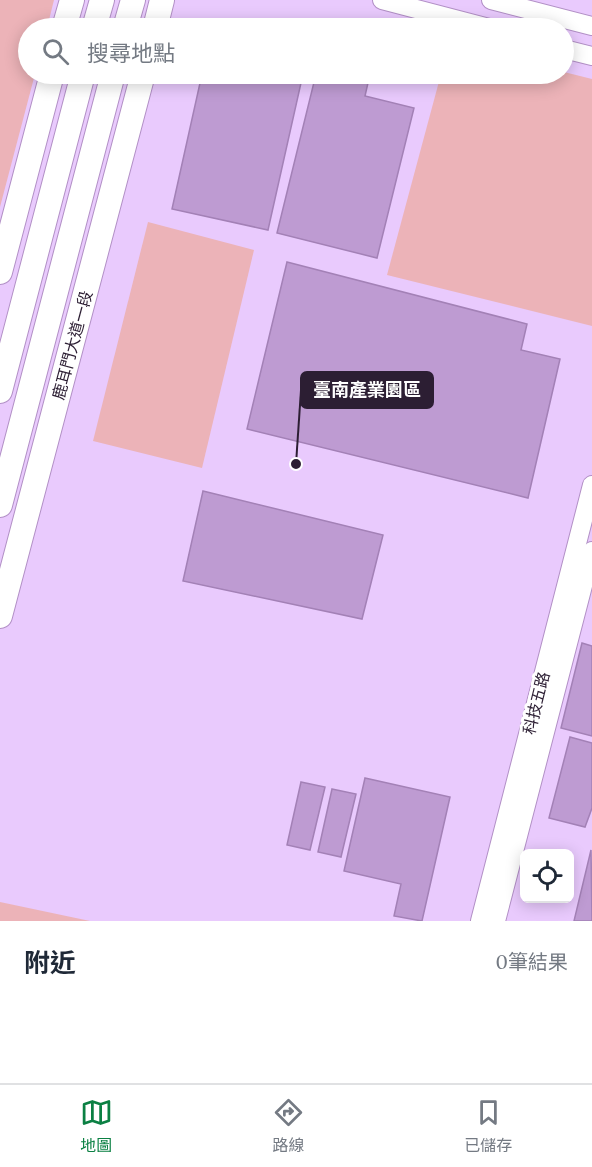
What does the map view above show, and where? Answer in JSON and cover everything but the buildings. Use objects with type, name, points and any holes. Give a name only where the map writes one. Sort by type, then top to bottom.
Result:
[{"type":"street","points":[[67,18],[72,0]]},
{"type":"street","points":[[97,18],[102,0]]},
{"type":"street","points":[[128,18],[133,0]]},
{"type":"street","points":[[158,18],[162,0]]},
{"type":"street","points":[[382,0],[451,18]]},
{"type":"street","points":[[491,0],[561,18]]},
{"type":"street","points":[[574,21],[592,26]]},
{"type":"street","points":[[574,51],[592,56]]},
{"type":"street","points":[[0,272],[49,84]]},
{"type":"street","points":[[0,391],[80,84]]},
{"type":"street","name":"鹿耳門大道一段","points":[[0,505],[110,84]]},
{"type":"street","name":"鹿耳門大道一段","points":[[0,616],[140,84]]},
{"type":"street","name":"科技五路","points":[[480,921],[592,485]]},
{"type":"street","name":"科技五路","points":[[496,921],[592,551]]},
{"type":"shaded area","points":[[0,0],[592,0],[592,921],[0,921]]},
{"type":"shaded area","points":[[0,0],[54,0],[50,18],[18,18],[18,84],[32,84],[0,207]]},
{"type":"shaded area","points":[[574,74],[592,79],[592,326],[387,275],[438,84],[574,84]]},
{"type":"shaded area","points":[[148,222],[254,250],[202,468],[93,441]]},
{"type":"shaded area","points":[[0,902],[90,921],[0,921]]},
{"type":"place","name":"臺南產業園區","points":[[296,464]]}]
